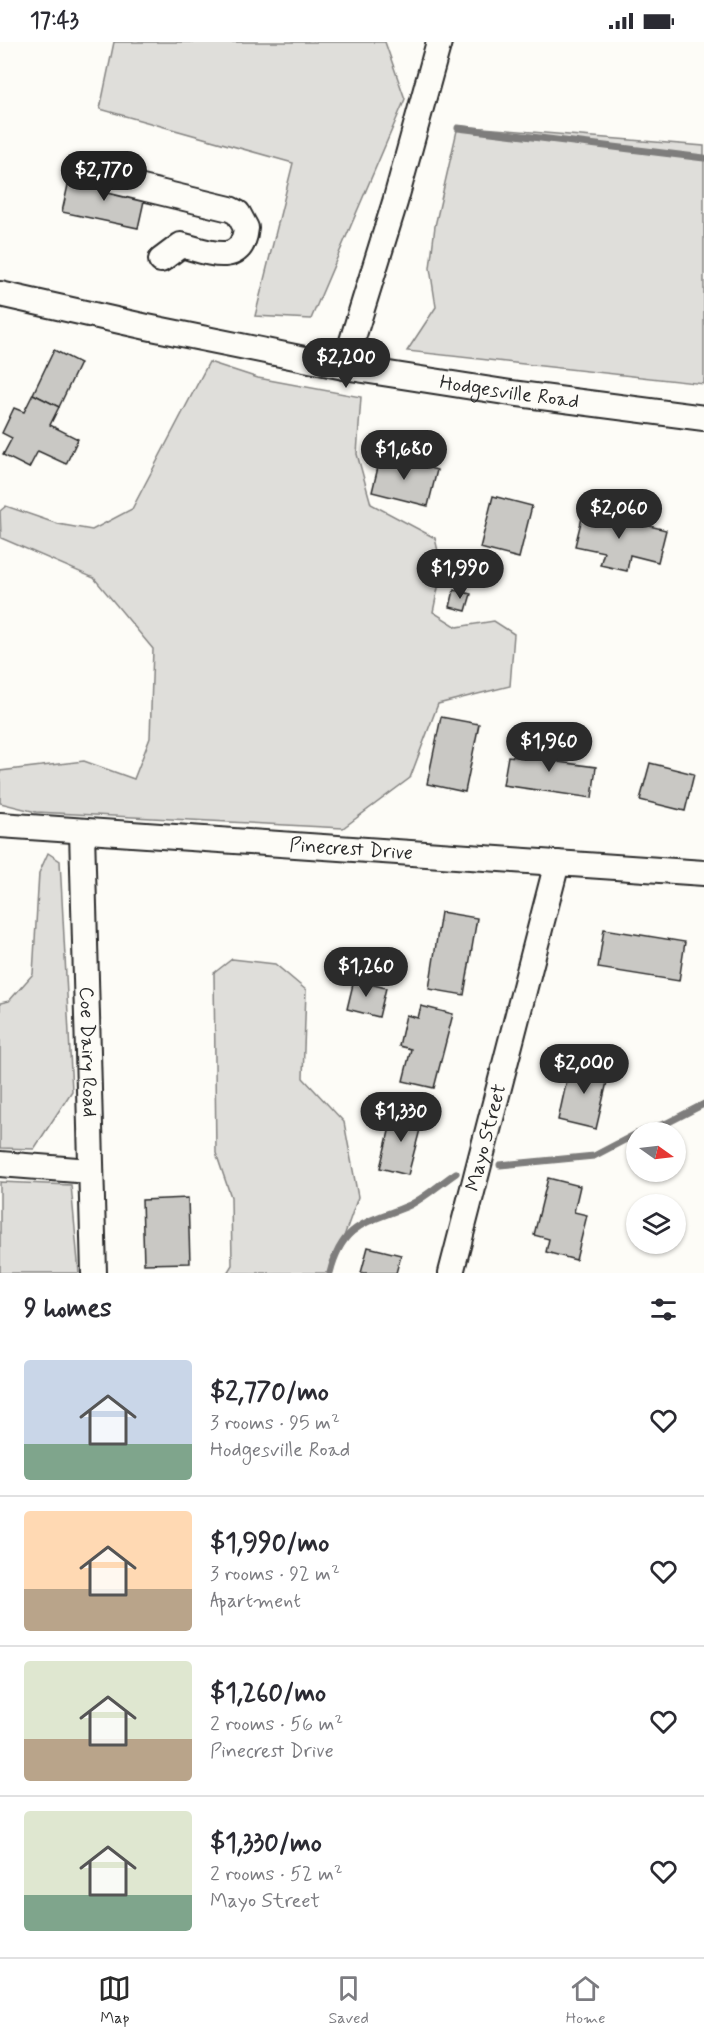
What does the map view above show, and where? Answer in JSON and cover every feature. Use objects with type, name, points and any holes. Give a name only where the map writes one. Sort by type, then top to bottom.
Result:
[{"type":"street","points":[[344,368],[395,202],[440,42]]},
{"type":"street","points":[[96,166],[109,180],[230,209],[238,213],[246,228],[243,244],[230,254],[222,255],[181,245],[161,260]]},
{"type":"street","name":"Hodgesville Road","points":[[0,294],[344,368],[532,396],[704,418]]},
{"type":"street","name":"Pinecrest Drive","points":[[0,825],[704,873]]},
{"type":"street","name":"Coe Dairy Road","points":[[82,832],[94,1273]]},
{"type":"street","name":"Mayo Street","points":[[451,1273],[557,863]]},
{"type":"street","points":[[0,1164],[90,1171]]},
{"type":"shaded area","points":[[114,42],[385,42],[405,99],[311,319],[255,316],[293,163],[100,109]]},
{"type":"shaded area","points":[[458,126],[704,146],[704,384],[407,351],[436,307],[430,268],[435,226]]},
{"type":"shaded area","points":[[209,362],[258,378],[361,397],[357,454],[371,504],[435,538],[442,569],[433,612],[457,627],[494,621],[514,634],[510,686],[438,704],[410,778],[343,828],[36,812],[0,803],[0,771],[84,761],[134,779],[150,738],[153,649],[94,578],[1,538],[0,511],[6,506],[58,524],[92,530],[132,509]]},
{"type":"shaded area","points":[[48,853],[60,861],[72,1091],[34,1149],[0,1148],[0,1003],[9,1001],[33,974],[39,873]]},
{"type":"shaded area","points":[[232,959],[275,964],[306,990],[303,1078],[344,1122],[358,1197],[331,1273],[227,1273],[232,1265],[231,1197],[216,1153],[214,973]]},
{"type":"shaded area","points":[[0,1182],[71,1185],[79,1273],[0,1273]]},
{"type":"building","points":[[70,176],[146,192],[138,228],[62,212]]},
{"type":"building","points":[[54,350],[80,363],[59,407],[33,394]]},
{"type":"building","points":[[33,394],[59,407],[50,425],[78,439],[66,464],[38,451],[29,468],[3,455],[12,438],[2,433],[14,408],[24,412]]},
{"type":"building","points":[[381,455],[437,470],[428,506],[372,492]]},
{"type":"building","points":[[493,496],[532,506],[519,558],[480,548]]},
{"type":"building","points":[[584,510],[666,530],[658,562],[630,555],[627,571],[600,565],[604,552],[575,546]]},
{"type":"building","points":[[454,590],[471,594],[466,611],[450,607]]},
{"type":"building","points":[[441,717],[479,724],[465,792],[427,784]]},
{"type":"building","points":[[528,745],[561,750],[559,762],[596,767],[592,798],[503,785],[508,756],[527,758]]},
{"type":"building","points":[[650,763],[694,774],[685,811],[640,800]]},
{"type":"building","points":[[441,912],[477,918],[464,995],[429,989]]},
{"type":"building","points":[[604,929],[685,942],[679,981],[598,968]]},
{"type":"building","points":[[354,980],[386,988],[379,1017],[347,1009]]},
{"type":"building","points":[[421,1006],[453,1014],[434,1088],[403,1081],[411,1049],[399,1046],[406,1015],[418,1018]]},
{"type":"building","points":[[571,1061],[610,1069],[596,1129],[558,1120]]},
{"type":"building","points":[[394,1111],[423,1118],[408,1175],[380,1168]]},
{"type":"building","points":[[548,1178],[580,1186],[574,1212],[587,1215],[576,1260],[546,1252],[549,1239],[534,1235]]},
{"type":"building","points":[[188,1198],[190,1263],[144,1264],[142,1200]]},
{"type":"building","points":[[368,1247],[401,1255],[396,1273],[361,1273]]},
{"type":"waterway","points":[[458,128],[704,158]]},
{"type":"waterway","points":[[669,1122],[704,1104]]},
{"type":"waterway","points":[[500,1165],[594,1156],[626,1139]]},
{"type":"waterway","points":[[330,1273],[335,1256],[350,1233],[370,1221],[416,1202],[456,1173]]}]
